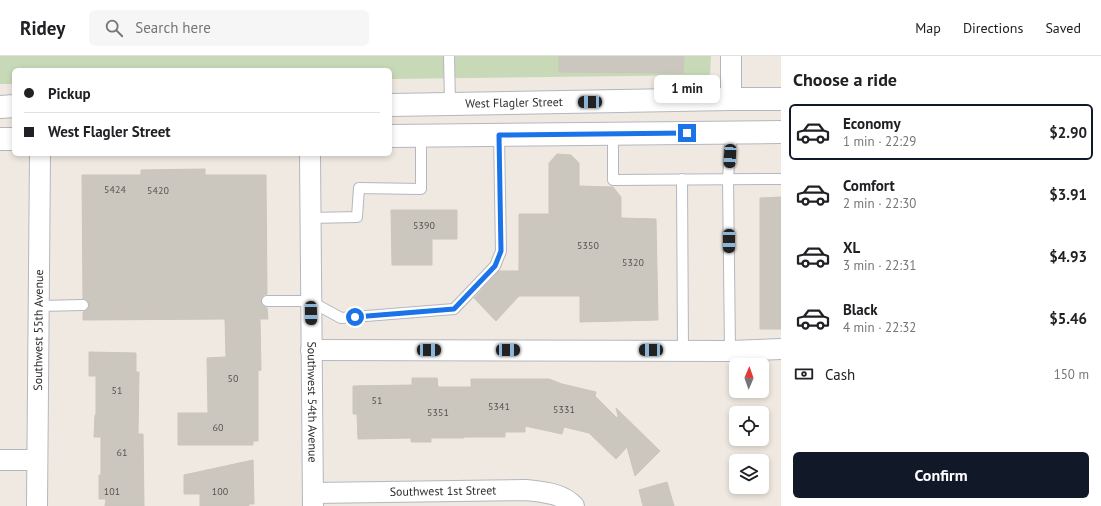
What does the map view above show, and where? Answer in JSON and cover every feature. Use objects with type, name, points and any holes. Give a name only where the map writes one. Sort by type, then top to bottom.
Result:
[{"type":"main road","points":[[656,133],[694,119],[731,99]]},
{"type":"main road","name":"West Flagler Street","points":[[392,105],[781,99]]},
{"type":"main road","points":[[733,132],[743,121],[781,103]]},
{"type":"main road","points":[[450,104],[450,136]]},
{"type":"main road","points":[[0,107],[12,106]]},
{"type":"main road","points":[[392,136],[781,132]]},
{"type":"main road","points":[[0,139],[12,139]]},
{"type":"street","points":[[731,56],[731,99]]},
{"type":"street","name":"Southwest 55th Avenue","points":[[37,506],[40,156]]},
{"type":"street","name":"Southwest 54th Avenue","points":[[310,156],[310,301],[313,499]]},
{"type":"street","points":[[311,350],[730,351],[781,349]]},
{"type":"street","points":[[0,460],[37,460]]},
{"type":"street","name":"Southwest 1st Street","points":[[313,499],[526,490],[553,494],[562,497],[572,504]]},
{"type":"lane","points":[[449,56],[450,104]]},
{"type":"lane","points":[[730,351],[728,179],[730,148],[733,132]]},
{"type":"lane","points":[[613,134],[613,180],[781,179]]},
{"type":"lane","points":[[267,301],[310,301],[341,318],[454,309],[495,266],[501,251],[499,135]]},
{"type":"lane","points":[[310,218],[358,217],[359,188],[421,189],[421,136]]},
{"type":"lane","points":[[682,179],[683,350]]},
{"type":"lane","points":[[39,306],[83,305]]},
{"type":"green space","points":[[0,56],[711,56],[710,75],[392,79],[392,68],[12,68],[12,84],[0,84]]},
{"type":"building","points":[[559,56],[684,56],[683,73],[559,72]]},
{"type":"building","points":[[557,154],[571,155],[579,163],[579,186],[613,187],[621,197],[621,218],[656,219],[658,320],[580,322],[580,296],[519,296],[496,321],[474,298],[499,271],[519,271],[519,214],[549,214],[549,163]]},
{"type":"building","points":[[205,169],[205,175],[266,175],[267,294],[262,297],[261,301],[263,306],[267,308],[268,319],[260,319],[261,370],[258,371],[258,441],[253,441],[253,445],[178,445],[178,413],[208,413],[207,358],[226,357],[225,319],[83,320],[83,312],[87,310],[89,305],[86,299],[83,299],[82,175],[141,175],[141,170]]},
{"type":"building","points":[[781,197],[781,329],[760,329],[760,198]]},
{"type":"building","points":[[391,210],[457,210],[457,239],[432,239],[432,265],[392,265]]},
{"type":"building","points":[[89,352],[136,353],[136,372],[139,372],[138,434],[143,434],[144,506],[105,506],[106,499],[99,499],[99,475],[101,475],[101,437],[94,437],[96,415],[96,376],[89,376]]},
{"type":"building","points":[[412,378],[437,378],[438,387],[471,387],[471,379],[549,379],[562,384],[596,392],[595,396],[617,418],[616,408],[660,451],[635,476],[627,447],[616,459],[589,433],[564,427],[562,434],[525,426],[525,432],[505,432],[505,437],[431,438],[431,442],[411,442],[411,438],[358,439],[357,414],[353,414],[353,386],[412,385]]},
{"type":"building","points":[[253,460],[254,504],[249,504],[249,506],[200,506],[200,494],[184,494],[184,475]]},
{"type":"building","points":[[667,482],[674,506],[643,506],[639,490]]},
{"type":"route","points":[[355,317],[454,309],[495,266],[501,251],[499,135],[687,133]]}]
